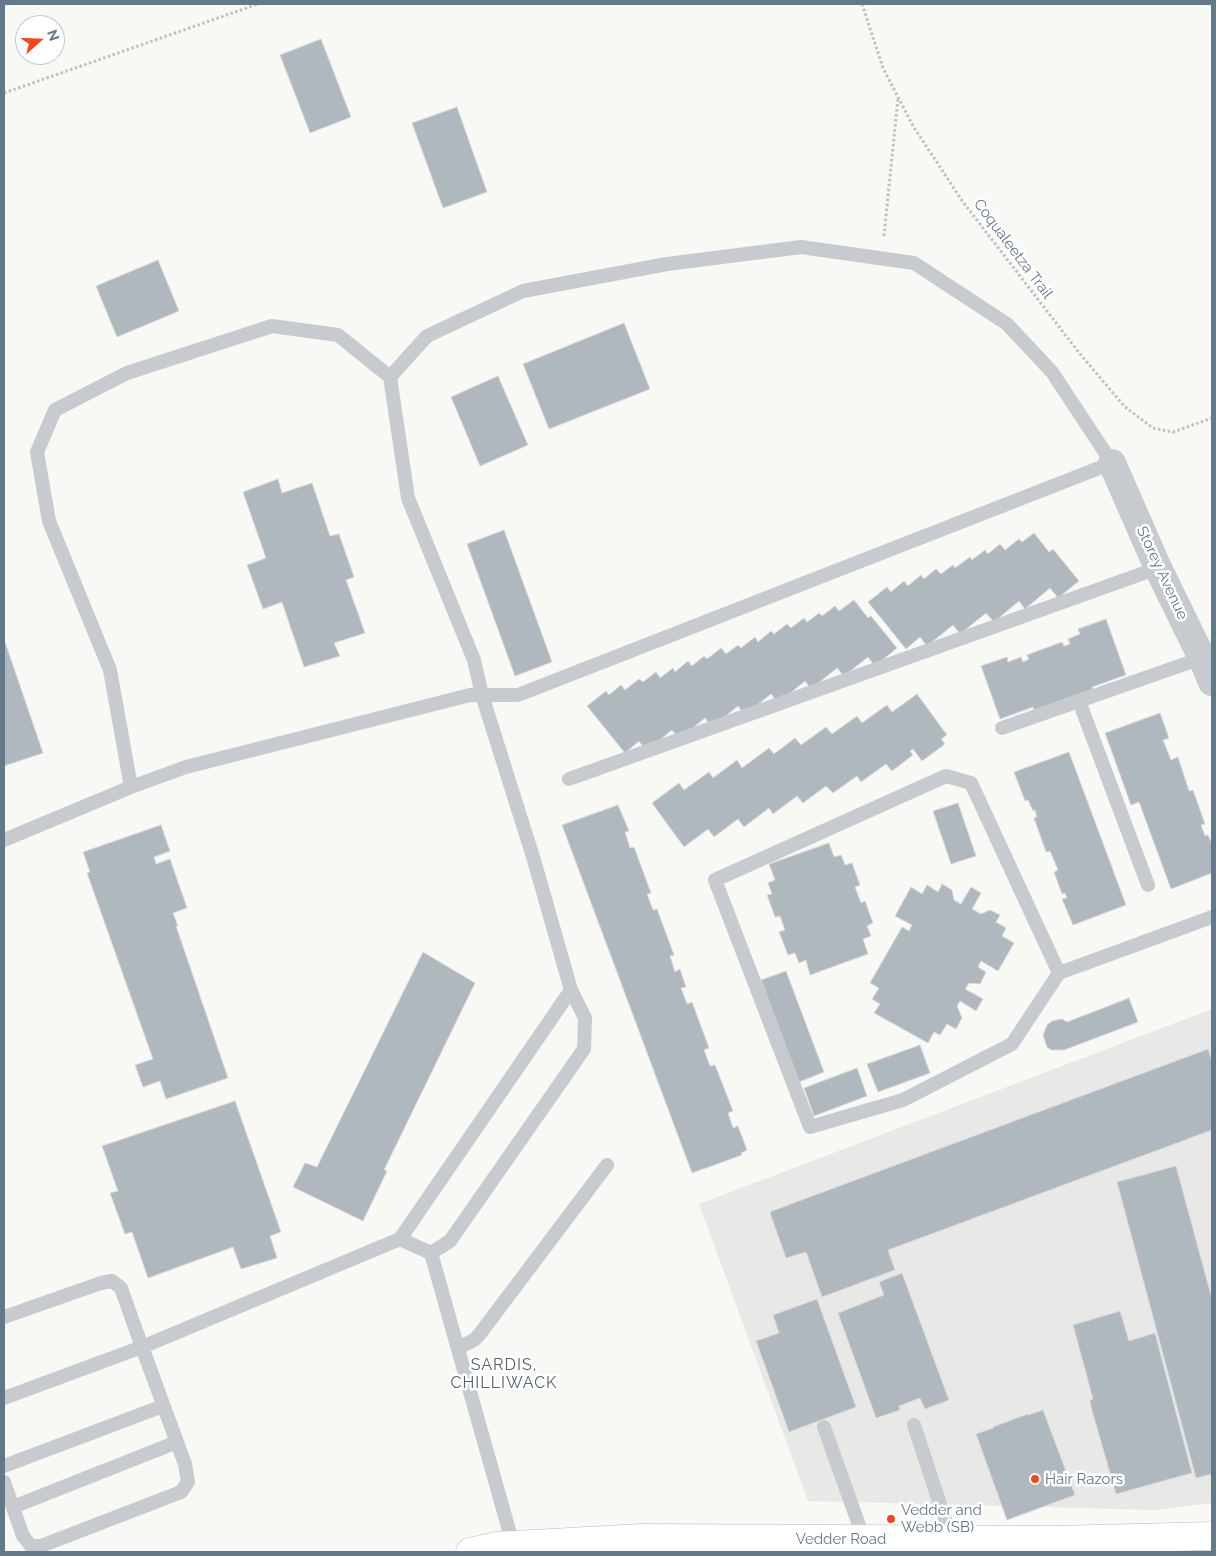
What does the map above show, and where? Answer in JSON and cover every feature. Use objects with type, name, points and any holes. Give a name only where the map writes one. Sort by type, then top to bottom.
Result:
[{"type":"main road","name":"Vedder Road","points":[[470,1552],[497,1546],[514,1548],[864,1539],[953,1546],[1056,1540],[1212,1536]]},
{"type":"street","name":"Storey Avenue","points":[[1112,463],[1158,568],[1207,670]]},
{"type":"lane","points":[[4,840],[131,787],[186,767],[470,695],[518,695],[1112,463],[1052,372],[1007,324],[914,263],[801,247],[667,264],[523,291],[427,336],[390,377]]},
{"type":"lane","points":[[131,787],[110,670],[49,521],[37,452],[55,410],[127,373],[272,326],[338,335],[390,377],[408,498],[474,660],[482,695],[534,860],[571,990],[585,1018],[584,1049],[450,1241],[431,1253]]},
{"type":"lane","points":[[569,779],[1158,568]]},
{"type":"lane","points":[[1002,728],[1079,701],[1207,670]]},
{"type":"lane","points":[[1079,701],[1148,884]]},
{"type":"lane","points":[[1059,973],[970,783],[946,776],[715,880],[810,1128],[903,1100],[1012,1044],[1059,973],[1212,917]]},
{"type":"lane","points":[[4,1398],[142,1347],[400,1239],[571,990]]},
{"type":"lane","points":[[458,1348],[480,1335],[607,1165]]},
{"type":"lane","points":[[400,1239],[431,1253],[514,1548]]},
{"type":"lane","points":[[4,1317],[101,1283],[112,1281],[120,1288],[185,1464],[188,1482],[181,1492],[41,1546],[31,1546],[23,1536],[4,1482]]},
{"type":"lane","points":[[4,1466],[163,1406]]},
{"type":"lane","points":[[914,1425],[953,1546]]},
{"type":"lane","points":[[824,1427],[864,1539]]},
{"type":"lane","points":[[12,1507],[176,1442]]},
{"type":"path","points":[[4,93],[258,4]]},
{"type":"path","name":"Coqualeetza Trail","points":[[862,4],[883,68],[914,126],[963,202],[1080,354],[1125,407],[1153,428],[1173,432],[1212,418]]},
{"type":"path","points":[[882,258],[898,97]]},
{"type":"shaded area","points":[[1212,1009],[1212,1503],[1155,1510],[808,1501],[699,1204]]},
{"type":"building","points":[[321,39],[351,117],[310,133],[280,55]]},
{"type":"building","points":[[457,107],[487,192],[443,208],[412,123]]},
{"type":"building","points":[[158,260],[179,311],[117,337],[96,286]]},
{"type":"building","points":[[624,323],[650,389],[549,429],[523,364]]},
{"type":"building","points":[[498,376],[528,445],[480,466],[451,397]]},
{"type":"building","points":[[278,479],[282,493],[312,483],[330,536],[339,534],[354,577],[346,580],[365,633],[334,643],[340,656],[304,667],[282,602],[263,609],[247,565],[266,558],[243,492]]},
{"type":"building","points":[[504,530],[552,662],[515,676],[467,544]]},
{"type":"building","points":[[1034,533],[1049,552],[1053,549],[1079,581],[1058,598],[1050,588],[1025,609],[1019,601],[994,622],[986,613],[960,634],[953,625],[927,646],[920,637],[906,649],[868,602],[887,587],[891,592],[904,581],[908,586],[921,575],[924,579],[936,569],[941,574],[953,565],[955,568],[970,557],[972,560],[985,550],[988,554],[1000,544],[1005,550],[1019,539],[1022,542]]},
{"type":"building","points":[[854,600],[868,618],[871,616],[897,648],[875,666],[868,657],[844,676],[837,668],[811,689],[805,681],[778,703],[771,694],[745,715],[738,706],[712,727],[705,718],[679,739],[672,730],[646,751],[639,741],[625,753],[587,706],[606,691],[609,695],[621,685],[625,690],[639,679],[643,682],[656,672],[660,678],[673,668],[675,672],[688,661],[692,666],[704,656],[707,659],[721,648],[726,654],[738,645],[741,648],[755,637],[758,642],[771,631],[774,634],[787,624],[791,628],[804,618],[807,622],[819,613],[822,616],[835,606],[839,611]]},
{"type":"building","points":[[1106,619],[1126,675],[1034,710],[1033,707],[1000,719],[981,666],[1007,657],[1008,662],[1021,657],[1023,662],[1029,659],[1027,655],[1062,642],[1064,646],[1070,644],[1068,639],[1080,634],[1078,629]]},
{"type":"building","points":[[4,639],[43,753],[4,766]]},
{"type":"building","points":[[917,694],[947,735],[941,739],[945,744],[922,761],[913,749],[910,751],[913,755],[892,771],[886,764],[861,782],[857,776],[833,793],[826,786],[803,803],[797,796],[773,814],[769,808],[744,827],[738,819],[714,837],[708,829],[684,847],[652,803],[679,783],[684,790],[709,772],[713,778],[737,760],[742,768],[769,748],[774,754],[795,738],[801,745],[826,727],[832,734],[857,716],[862,723],[887,705],[892,712]]},
{"type":"building","points":[[1160,713],[1169,738],[1163,740],[1171,760],[1178,757],[1189,791],[1193,790],[1205,824],[1201,825],[1205,836],[1208,835],[1212,842],[1212,873],[1171,889],[1139,802],[1131,805],[1105,733]]},
{"type":"building","points":[[1069,752],[1126,905],[1073,925],[1062,899],[1067,898],[1065,893],[1062,894],[1054,872],[1058,870],[1050,851],[1046,852],[1034,818],[1037,817],[1035,810],[1033,811],[1028,800],[1025,801],[1014,772]]},
{"type":"building","points":[[958,803],[976,856],[951,864],[933,811]]},
{"type":"building","points":[[618,805],[629,831],[625,832],[630,848],[634,847],[651,893],[647,894],[653,910],[657,909],[674,955],[670,956],[675,972],[680,969],[686,987],[681,988],[687,1004],[692,1002],[709,1048],[704,1050],[710,1066],[715,1065],[733,1111],[728,1113],[733,1128],[738,1126],[747,1150],[741,1153],[742,1155],[692,1173],[562,825]]},
{"type":"building","points":[[161,825],[170,851],[154,857],[156,864],[170,859],[187,908],[173,913],[178,926],[176,926],[228,1078],[166,1099],[160,1081],[143,1087],[135,1065],[153,1059],[87,873],[90,872],[83,852]]},
{"type":"building","points":[[829,843],[834,857],[841,855],[845,865],[852,863],[860,885],[855,887],[861,903],[865,901],[873,923],[867,926],[871,936],[863,939],[868,954],[810,975],[806,960],[799,963],[795,953],[788,955],[779,932],[785,930],[780,916],[775,917],[767,895],[772,894],[768,883],[775,880],[769,864]]},
{"type":"building","points":[[942,884],[952,890],[954,900],[961,904],[971,887],[981,893],[972,909],[981,914],[990,910],[1000,915],[996,922],[1006,928],[1002,936],[1014,943],[998,971],[981,961],[978,967],[986,972],[980,984],[969,983],[965,989],[983,999],[976,1011],[960,1001],[957,1006],[962,1018],[956,1029],[947,1024],[940,1035],[934,1032],[928,1043],[874,1013],[880,1004],[872,999],[879,988],[870,983],[902,927],[909,931],[912,925],[895,916],[911,887],[922,894],[927,885],[938,892]]},
{"type":"building","points":[[423,952],[475,983],[384,1170],[387,1171],[363,1221],[293,1187],[305,1163],[317,1167]]},
{"type":"building","points":[[786,971],[824,1072],[799,1082],[761,980]]},
{"type":"building","points":[[1129,998],[1138,1022],[1064,1050],[1051,1050],[1047,1047],[1043,1035],[1047,1025],[1052,1021],[1062,1019],[1067,1022]]},
{"type":"building","points":[[920,1045],[930,1073],[878,1092],[867,1064]]},
{"type":"building","points":[[1208,1049],[1212,1061],[1212,1130],[888,1250],[895,1270],[822,1297],[806,1252],[786,1258],[770,1213],[772,1211]]},
{"type":"building","points":[[857,1068],[867,1096],[814,1116],[804,1088]]},
{"type":"building","points":[[235,1101],[281,1232],[270,1236],[277,1258],[241,1269],[233,1247],[148,1278],[132,1232],[125,1234],[110,1193],[118,1191],[102,1146]]},
{"type":"building","points":[[1176,1166],[1212,1299],[1212,1474],[1196,1478],[1117,1182]]},
{"type":"building","points":[[902,1273],[949,1400],[925,1409],[920,1398],[899,1406],[900,1410],[876,1418],[838,1313],[884,1295],[879,1282]]},
{"type":"building","points":[[817,1299],[856,1407],[789,1432],[756,1341],[779,1333],[773,1315]]},
{"type":"building","points":[[1120,1311],[1129,1341],[1155,1333],[1192,1473],[1116,1494],[1091,1407],[1090,1400],[1093,1399],[1073,1325]]},
{"type":"building","points":[[1043,1410],[1075,1495],[1007,1520],[976,1434]]},
{"type":"place","name":"Hair Razors","points":[[1035,1479]]},
{"type":"place","name":"Vedder and Webb (SB)","points":[[891,1519]]},
{"type":"district","name":"SARDIS, CHILLIWACK","points":[[504,1374]]}]
